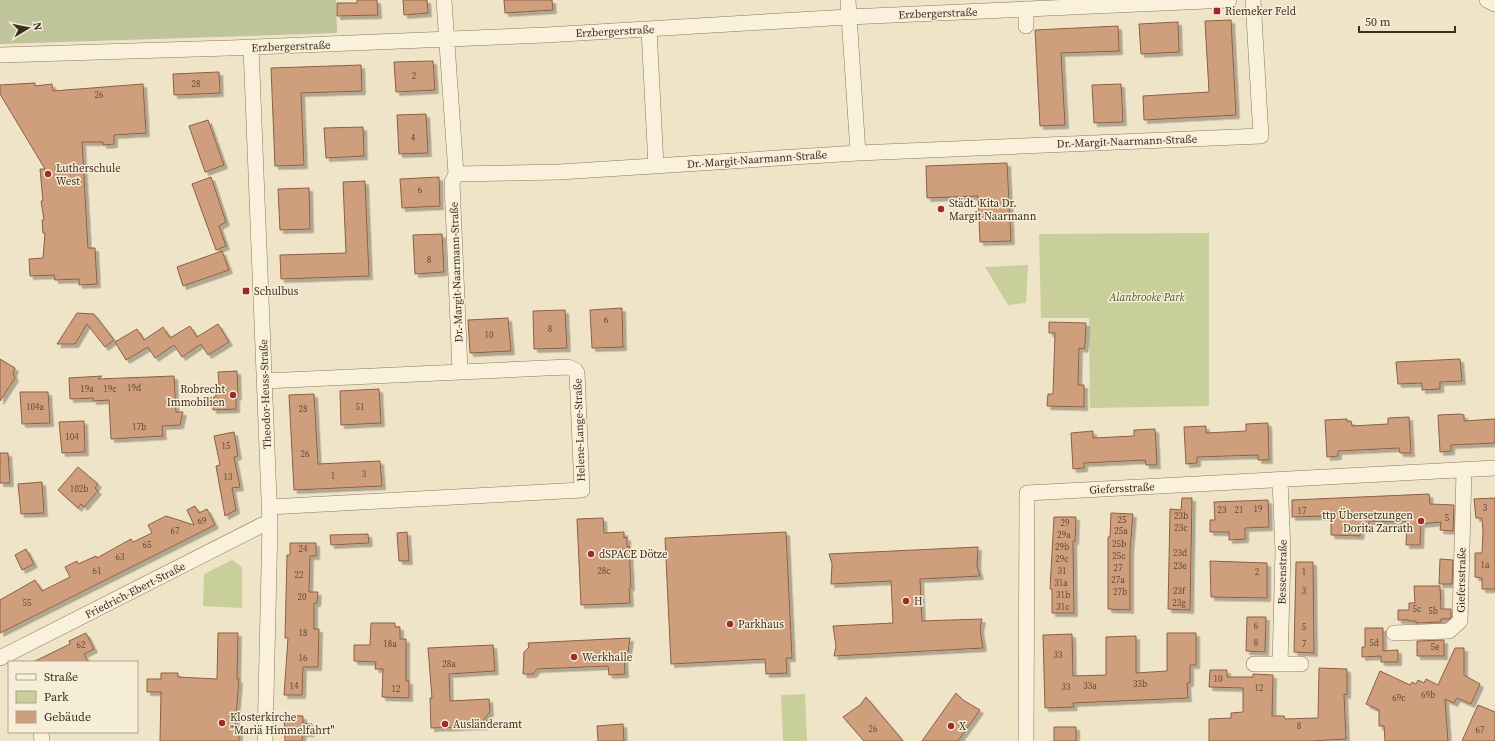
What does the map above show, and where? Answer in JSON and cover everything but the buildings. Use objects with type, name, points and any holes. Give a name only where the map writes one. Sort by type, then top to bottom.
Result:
[{"type":"street","name":"Dr.-Margit-Naarmann-Straße","points":[[444,0],[456,174],[452,182],[460,371]]},
{"type":"street","points":[[848,0],[858,153]]},
{"type":"street","name":"Erzbergerstraße","points":[[0,55],[447,39],[848,17],[1229,0]]},
{"type":"street","name":"Dr.-Margit-Naarmann-Straße","points":[[456,174],[559,172],[858,153],[1261,136],[1254,0]]},
{"type":"street","points":[[1487,0],[1495,4]]},
{"type":"street","points":[[1026,9],[1026,26]]},
{"type":"street","points":[[649,29],[656,166]]},
{"type":"street","name":"Theodor-Heuss-Straße","points":[[251,47],[270,524],[265,741]]},
{"type":"street","name":"Helene-Lange-Straße","points":[[264,381],[568,367],[575,370],[577,373],[582,490],[269,507]]},
{"type":"street","name":"Giefersstraße","points":[[1026,741],[1027,494],[1495,468]]},
{"type":"street","name":"Giefersstraße","points":[[1394,633],[1449,630],[1460,621],[1464,470]]},
{"type":"street","name":"Bessenstraße","points":[[1280,480],[1283,551],[1280,664]]},
{"type":"street","name":"Friedrich-Ebert-Straße","points":[[0,658],[18,656],[262,526],[270,524]]},
{"type":"street","points":[[1254,664],[1301,664]]},
{"type":"green space","points":[[0,0],[336,0],[337,33],[0,44]]},
{"type":"green space","name":"Alanbrooke Park","points":[[1209,233],[1209,406],[1090,408],[1089,318],[1041,318],[1039,234]]},
{"type":"green space","points":[[1028,265],[1026,303],[1008,305],[985,267]]},
{"type":"green space","points":[[232,560],[242,567],[242,608],[203,606],[204,574]]},
{"type":"green space","points":[[805,694],[807,741],[783,741],[781,695]]},
{"type":"place","name":"Riemeker Feld","points":[[1217,11]]},
{"type":"place","name":"Lutherschule West","points":[[48,174]]},
{"type":"place","name":"Städt. Kita Dr. Margit Naarmann","points":[[941,209]]},
{"type":"place","name":"Schulbus","points":[[246,291]]},
{"type":"place","name":"Robrecht Immobilien","points":[[233,395]]},
{"type":"place","name":"ttp Übersetzungen Dorita Zarrath","points":[[1421,521]]},
{"type":"place","name":"dSPACE Dötze","points":[[591,554]]},
{"type":"place","name":"H","points":[[906,601]]},
{"type":"place","name":"Parkhaus","points":[[730,624]]},
{"type":"place","name":"Werkhalle","points":[[574,657]]},
{"type":"place","name":"Klosterkirche \"Mariä Himmelfahrt\"","points":[[222,723]]},
{"type":"place","name":"Ausländeramt","points":[[445,724]]},
{"type":"place","name":"X","points":[[951,726]]}]
